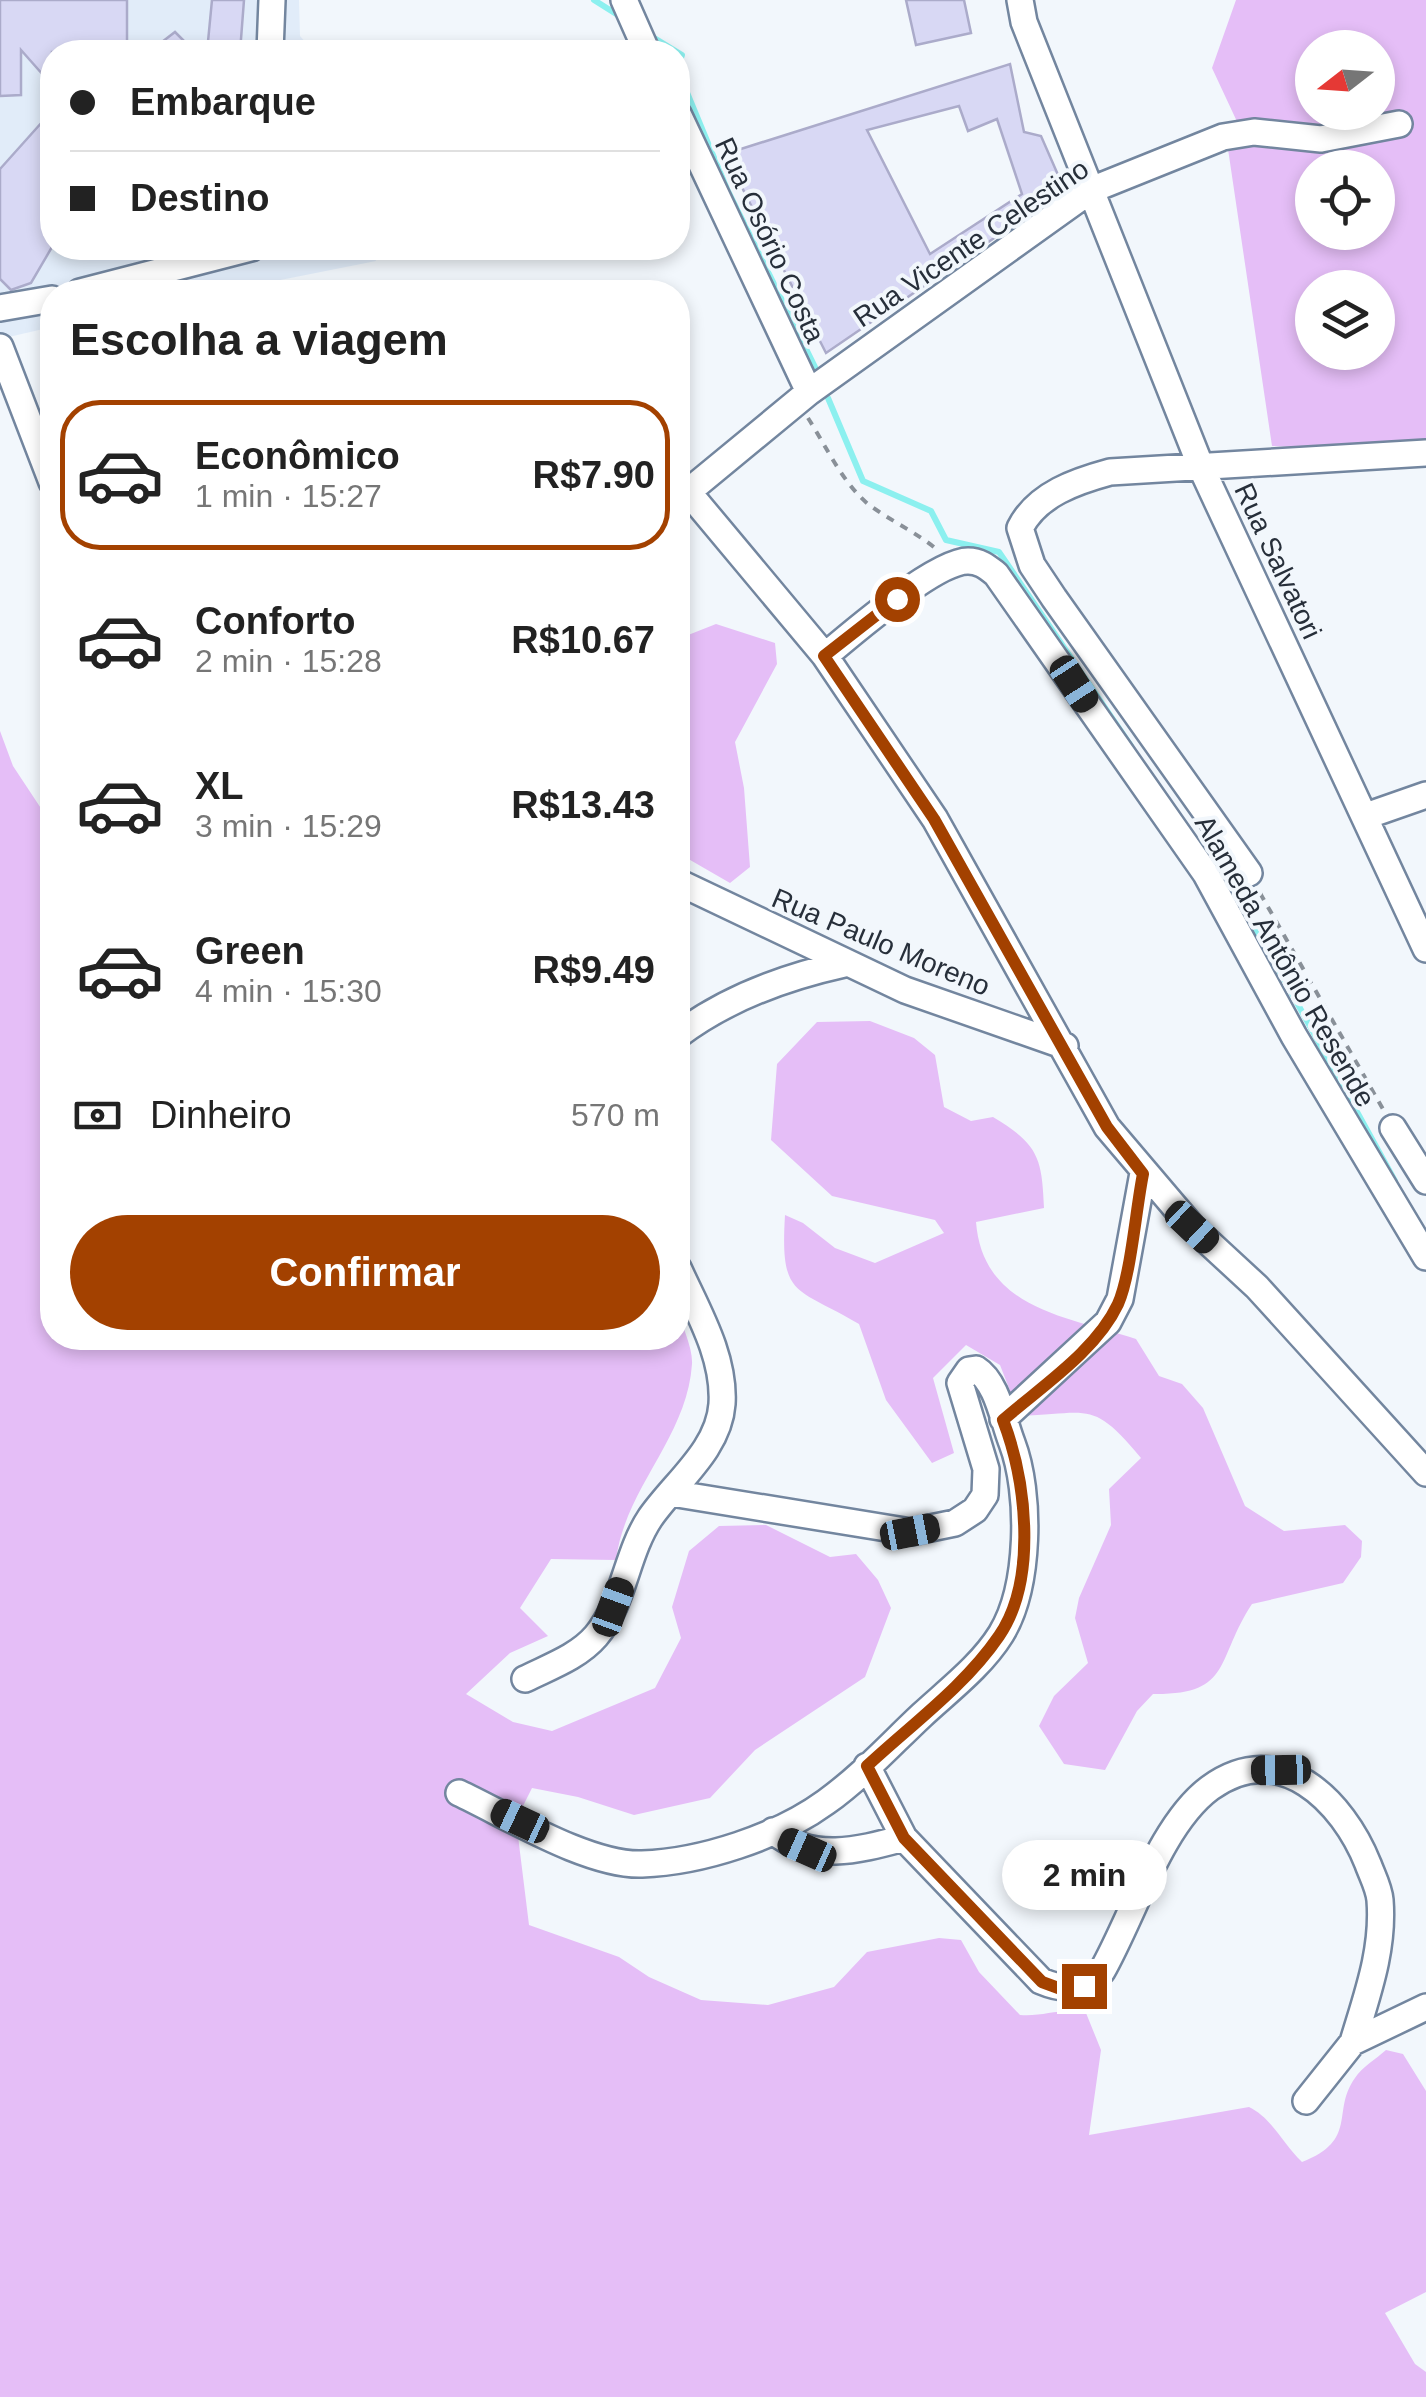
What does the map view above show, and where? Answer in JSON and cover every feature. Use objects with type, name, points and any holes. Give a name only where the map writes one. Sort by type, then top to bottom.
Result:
[{"type":"street","points":[[270,40],[272,0]]},
{"type":"street","points":[[624,0],[640,40]]},
{"type":"street","name":"Rua Salvatori","points":[[1020,0],[1024,22],[1201,467],[1426,950]]},
{"type":"street","name":"Rua Vicente Celestino","points":[[690,484],[803,396],[1092,190],[1223,137],[1254,132],[1321,139],[1399,124]]},
{"type":"street","name":"Rua Osório Costa","points":[[690,153],[803,396]]},
{"type":"street","points":[[116,280],[176,260]]},
{"type":"street","points":[[0,308],[40,301]]},
{"type":"street","points":[[0,346],[40,430]]},
{"type":"street","points":[[1201,467],[1426,453]]},
{"type":"street","name":"Alameda Antônio Resende","points":[[1201,467],[1110,472],[1074,482],[1048,498],[1020,528],[1032,564],[1249,873]]},
{"type":"street","points":[[690,501],[824,656],[934,819],[1065,1046],[1107,1127],[1143,1174],[1192,1227],[1257,1287],[1426,1473]]},
{"type":"street","points":[[824,656],[897,599],[954,564]]},
{"type":"street","name":"Alameda Antônio Resende","points":[[954,564],[984,565],[1004,584],[1206,874],[1294,1036],[1426,1257]]},
{"type":"street","points":[[1366,816],[1426,795]]},
{"type":"street","name":"Rua Paulo Moreno","points":[[690,888],[844,964],[1065,1046]]},
{"type":"street","points":[[690,1026],[754,991],[844,964]]},
{"type":"street","name":"Alameda Antônio Resende","points":[[1394,1128],[1426,1181]]},
{"type":"street","points":[[1003,1420],[1076,1356],[1108,1322],[1120,1299],[1143,1174]]},
{"type":"street","points":[[525,1679],[578,1652],[598,1634],[650,1519],[708,1446],[722,1408],[720,1374],[690,1294]]},
{"type":"street","points":[[459,1793],[604,1858],[639,1864],[688,1858],[773,1831],[826,1802],[981,1660],[1002,1632],[1017,1595],[1025,1514],[1018,1460],[989,1381],[976,1369],[969,1370],[960,1383],[986,1468],[985,1496],[975,1510],[955,1524],[910,1532],[671,1492]]},
{"type":"street","points":[[867,1766],[904,1838],[1042,1982],[1061,1989],[1084,1986],[1102,1971],[1169,1835],[1209,1788],[1244,1771],[1281,1770],[1317,1787],[1358,1839],[1380,1896],[1380,1950],[1353,2042],[1306,2101]]},
{"type":"street","points":[[773,1831],[807,1850],[837,1852],[904,1838]]},
{"type":"street","points":[[1353,2042],[1426,2007]]},
{"type":"path","points":[[803,396],[852,486],[870,505],[905,524],[954,564]]},
{"type":"path","name":"Alameda Antônio Resende","points":[[1249,873],[1394,1128]]},
{"type":"shaded area","points":[[0,0],[299,0],[300,36],[304,40],[40,40],[40,260],[376,261],[280,280],[40,280],[40,330],[0,339]]},
{"type":"shaded area","points":[[1236,0],[1426,0],[1426,445],[1374,451],[1272,446],[1228,149],[1247,143],[1212,68]]},
{"type":"shaded area","points":[[716,624],[775,643],[777,664],[735,742],[744,788],[750,867],[730,883],[690,860],[690,634]]},
{"type":"shaded area","points":[[0,731],[13,766],[40,807],[40,1350],[690,1349],[692,1364],[688,1391],[668,1440],[631,1509],[616,1560],[551,1559],[520,1608],[548,1636],[510,1653],[466,1694],[513,1722],[552,1731],[655,1688],[681,1638],[672,1607],[689,1551],[719,1526],[766,1525],[830,1557],[856,1554],[878,1580],[891,1608],[865,1677],[755,1750],[710,1798],[634,1815],[578,1797],[532,1788],[516,1820],[529,1925],[619,1957],[649,1977],[701,2000],[768,2005],[834,1987],[867,1952],[939,1938],[961,1940],[979,1972],[1020,2015],[1086,2013],[1101,2050],[1089,2135],[1249,2107],[1271,2124],[1302,2162],[1331,2144],[1341,2124],[1348,2090],[1361,2070],[1386,2050],[1403,2054],[1426,2091],[1426,2292],[1385,2313],[1415,2364],[1426,2372],[1426,2397],[0,2397]]},
{"type":"shaded area","points":[[870,1021],[914,1038],[935,1055],[944,1107],[971,1121],[993,1117],[1020,1135],[1035,1154],[1042,1176],[1044,1208],[976,1222],[982,1251],[995,1274],[1012,1292],[1058,1316],[1136,1339],[1159,1376],[1182,1384],[1203,1408],[1245,1506],[1284,1531],[1345,1525],[1362,1541],[1361,1557],[1343,1583],[1252,1604],[1210,1681],[1179,1693],[1153,1694],[1137,1711],[1105,1770],[1064,1764],[1039,1726],[1054,1696],[1088,1663],[1075,1618],[1079,1598],[1111,1525],[1109,1489],[1141,1458],[1111,1426],[1088,1414],[1020,1416],[1000,1365],[966,1345],[933,1378],[954,1453],[932,1463],[886,1400],[859,1324],[806,1295],[789,1276],[785,1262],[785,1215],[803,1223],[835,1248],[875,1263],[944,1233],[935,1220],[832,1196],[771,1140],[777,1064],[817,1022]]},
{"type":"building","points":[[0,0],[127,0],[127,40],[40,40],[40,71],[21,50],[21,95],[0,96]]},
{"type":"building","points":[[212,0],[244,0],[241,40],[208,40]]},
{"type":"building","points":[[906,0],[964,0],[971,33],[916,45]]},
{"type":"building","points":[[175,32],[183,40],[165,40]]},
{"type":"building","points":[[1010,64],[1024,132],[1041,136],[1062,184],[1041,206],[826,353],[725,154]],"holes":[[[959,106],[968,131],[997,119],[1022,194],[930,254],[867,130]]]},
{"type":"building","points":[[40,124],[40,260],[44,260],[31,283],[11,290],[0,279],[0,169]]},
{"type":"waterway","points":[[594,0],[621,17]]},
{"type":"waterway","points":[[651,36],[658,40]]},
{"type":"waterway","points":[[690,100],[727,189],[815,367]]},
{"type":"waterway","points":[[828,398],[863,481],[931,511],[946,540],[999,552],[1131,746]]},
{"type":"waterway","points":[[1223,880],[1273,959],[1395,1181]]},
{"type":"route","points":[[897,599],[824,656],[934,819],[1065,1046],[1107,1127],[1143,1174],[1120,1299],[1108,1322],[1076,1356],[1003,1420],[1018,1460],[1025,1514],[1017,1595],[1002,1632],[981,1660],[867,1766],[904,1838],[935,1866],[1042,1982],[1061,1989],[1084,1986]]}]
